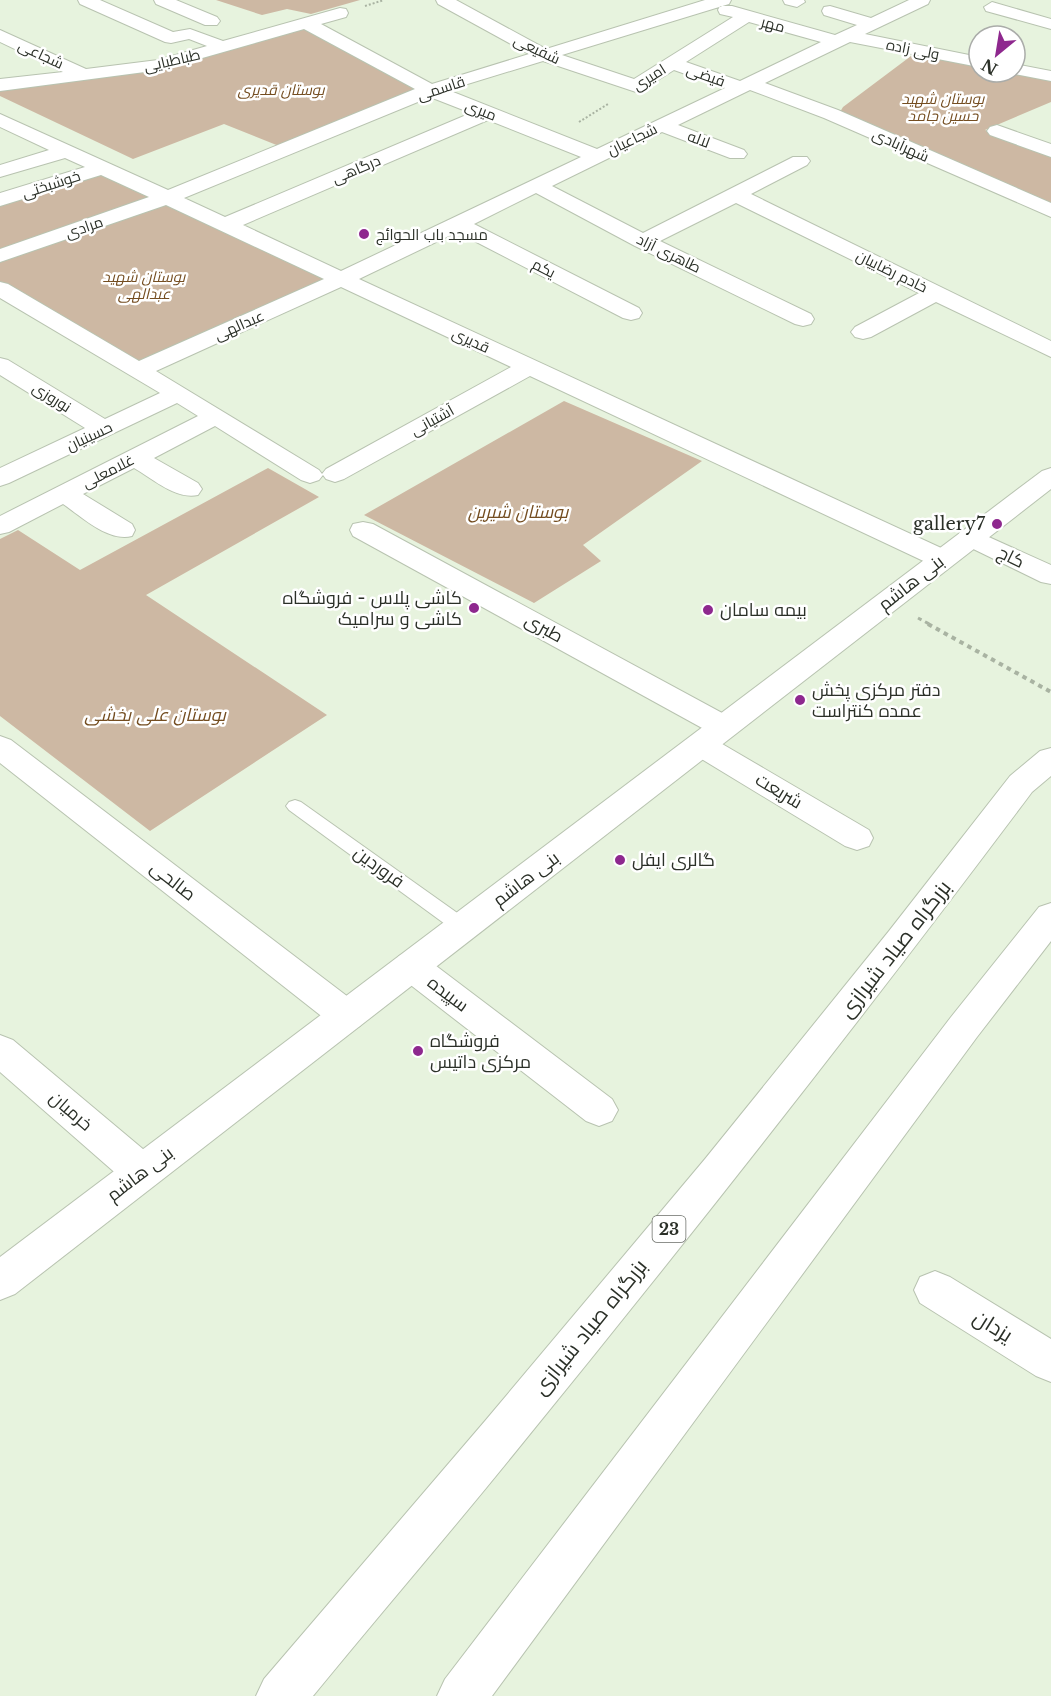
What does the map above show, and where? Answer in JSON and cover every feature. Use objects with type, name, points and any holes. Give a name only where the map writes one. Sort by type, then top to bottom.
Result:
[{"type":"main road","points":[[86,0],[171,38],[190,34],[225,46]]},
{"type":"main road","points":[[162,0],[211,21]]},
{"type":"main road","name":"شفیعی","points":[[444,0],[546,56],[636,86]]},
{"type":"main road","name":"شجاعیان","points":[[342,279],[922,0]]},
{"type":"main road","name":"قاسمی","points":[[167,198],[430,90],[716,2]]},
{"type":"main road","name":"مهر","points":[[716,2],[746,16],[842,38]]},
{"type":"main road","points":[[1030,18],[1051,6]]},
{"type":"main road","points":[[992,7],[1051,24]]},
{"type":"main road","points":[[830,11],[912,26]]},
{"type":"main road","name":"طباطبایی","points":[[0,85],[160,65],[340,13]]},
{"type":"main road","name":"امیری","points":[[636,86],[746,16]]},
{"type":"main road","name":"میری","points":[[306,23],[430,90],[597,156]]},
{"type":"main road","name":"شجاعی","points":[[0,35],[82,74]]},
{"type":"main road","name":"ولی زاده","points":[[842,38],[967,60]]},
{"type":"main road","name":"فیضی","points":[[673,63],[744,85]]},
{"type":"main road","points":[[1027,71],[1051,76]]},
{"type":"main road","name":"شهرآبادی","points":[[744,85],[831,114],[1051,211]]},
{"type":"main road","points":[[387,107],[446,130]]},
{"type":"main road","name":"درگاهی","points":[[225,225],[486,113]]},
{"type":"main road","name":"قدیری","points":[[0,120],[942,559]]},
{"type":"main road","points":[[351,122],[409,146]]},
{"type":"main road","name":"لاله","points":[[661,125],[737,154]]},
{"type":"main road","points":[[997,131],[1051,151]]},
{"type":"main road","points":[[0,171],[66,151]]},
{"type":"main road","points":[[266,157],[324,182]]},
{"type":"main road","points":[[643,241],[800,161]]},
{"type":"main road","name":"خوشبختی","points":[[0,200],[102,168]]},
{"type":"main road","name":"طاهری آزاد","points":[[536,184],[643,241],[803,319]]},
{"type":"main road","name":"خادم رضاییان","points":[[731,196],[741,197],[1051,350]]},
{"type":"main road","name":"مرادی","points":[[0,256],[167,198]]},
{"type":"main road","name":"یکم","points":[[456,223],[631,313]]},
{"type":"main road","name":"عبدالهی","points":[[136,371],[342,279]]},
{"type":"main road","points":[[0,290],[216,416],[310,475]]},
{"type":"main road","points":[[863,332],[936,293]]},
{"type":"main road","name":"نوروزی","points":[[0,365],[104,429]]},
{"type":"main road","name":"آشتیانی","points":[[335,474],[529,367]]},
{"type":"main road","name":"حسینیان","points":[[0,478],[177,394]]},
{"type":"main road","name":"غلامعلی","points":[[0,525],[216,416]]},
{"type":"main road","points":[[134,457],[189,489]]},
{"type":"main road","name":"بنی هاشم","points":[[0,1281],[1051,476]]},
{"type":"main road","points":[[63,494],[122,530]]},
{"type":"main road","name":"طبری","points":[[363,530],[712,736]]},
{"type":"main road","name":"کاج","points":[[971,537],[1051,576]]},
{"type":"main road","name":"شریعت","points":[[712,736],[857,838]]},
{"type":"main road","name":"صالحی","points":[[0,747],[346,1016]]},
{"type":"main road","name":"بزرگراه صیاد شیرازی","points":[[281,1696],[380,1576],[532,1399],[824,1042],[1021,784],[1051,759]]},
{"type":"main road","points":[[462,1696],[964,1027],[1051,916]]},
{"type":"main road","name":"سپیده","points":[[411,966],[599,1110]]},
{"type":"main road","name":"خرمیان","points":[[0,1050],[142,1172]]},
{"type":"main road","name":"یزدان","points":[[936,1290],[1051,1362]]},
{"type":"lane","name":"فروردین","points":[[295,806],[463,927]]},
{"type":"path","name":"امیری","points":[[553,139],[636,86]]},
{"type":"path","points":[[888,601],[1051,692]]},
{"type":"green space","points":[[216,0],[360,0],[311,14],[287,9],[262,15]]},
{"type":"green space","name":"بوستان قدیری","points":[[292,30],[310,30],[420,91],[279,146],[224,124],[133,159],[0,96],[0,88],[165,67]]},
{"type":"green space","name":"بوستان شهید حسین جامد","points":[[915,53],[967,64],[967,84],[1027,84],[1027,75],[1051,80],[1051,102],[985,130],[1051,155],[1051,204],[840,112],[843,107]]},
{"type":"green space","points":[[100,173],[154,198],[0,251],[0,205]]},
{"type":"green space","name":"بوستان شهید عبدالهی","points":[[167,202],[331,278],[138,365],[0,283],[0,260]]},
{"type":"green space","name":"بوستان شیرین","points":[[564,401],[702,461],[583,545],[601,561],[534,603],[364,515]]},
{"type":"green space","name":"بوستان علی بخشی","points":[[268,468],[319,497],[146,595],[327,715],[150,831],[0,716],[0,539],[18,530],[80,570]]},
{"type":"place","name":"مسجد باب الحوائج","points":[[364,234]]},
{"type":"place","name":"gallery7","points":[[997,524]]},
{"type":"place","name":"کاشی پلاس - فروشگاه کاشی و سرامیک","points":[[474,608]]},
{"type":"place","name":"بیمه سامان","points":[[708,610]]},
{"type":"place","name":"دفتر مرکزی پخش عمده کنتراست","points":[[800,700]]},
{"type":"place","name":"گالری ایفل","points":[[620,860]]},
{"type":"place","name":"فروشگاه مرکزی داتیس","points":[[418,1051]]}]
